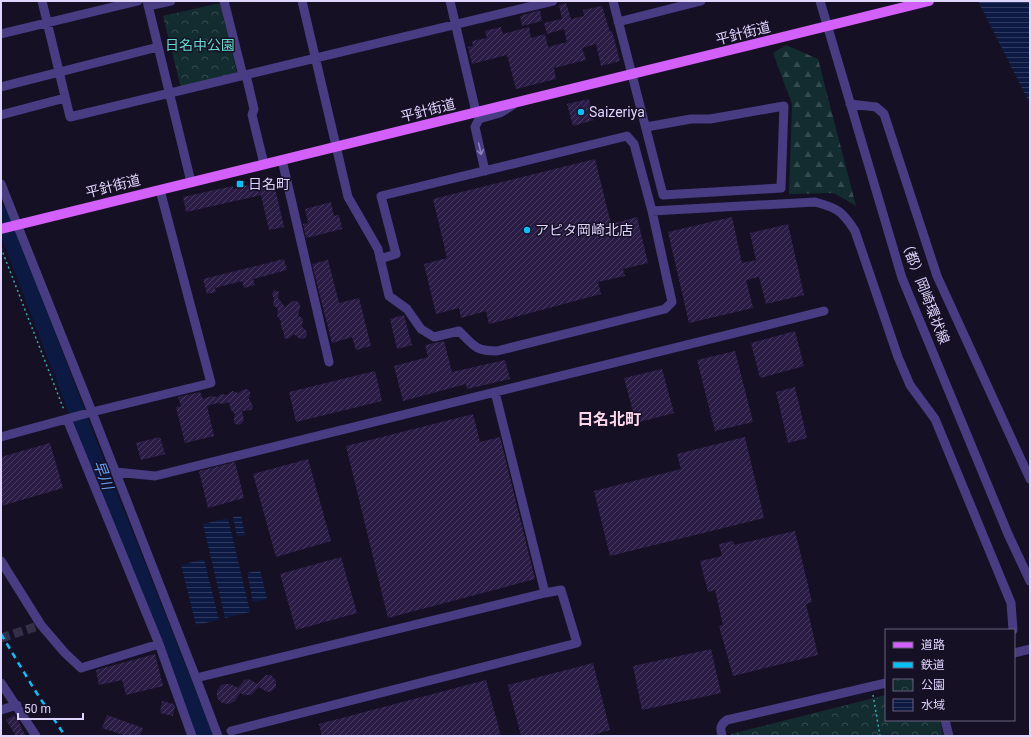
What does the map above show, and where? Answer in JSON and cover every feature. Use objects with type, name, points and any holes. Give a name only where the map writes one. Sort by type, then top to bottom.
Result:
[{"type":"main road","name":"平針街道","points":[[1,229],[929,1]]},
{"type":"street","points":[[42,1],[70,117],[553,1]]},
{"type":"street","points":[[1,34],[138,1]]},
{"type":"street","points":[[171,1],[148,4],[190,182]]},
{"type":"street","points":[[224,1],[254,109],[252,115],[264,164]]},
{"type":"street","points":[[302,1],[348,197],[378,249],[380,259],[390,296],[407,309],[421,329],[434,337],[459,331],[474,347],[482,351],[497,351],[665,309],[672,302],[652,212],[634,144],[627,136],[381,196],[396,254],[380,259]]},
{"type":"street","points":[[450,1],[476,112]]},
{"type":"street","points":[[613,1],[663,195],[781,188],[784,106],[710,119],[691,119],[646,127]]},
{"type":"street","points":[[618,22],[701,1]]},
{"type":"street","name":"（都）岡崎環状線","points":[[820,1],[902,278],[1008,534],[1030,581]]},
{"type":"street","points":[[1,87],[158,48]]},
{"type":"street","points":[[1,115],[65,98]]},
{"type":"street","points":[[485,171],[474,127],[479,119],[500,113],[516,103]]},
{"type":"street","points":[[850,104],[876,107],[884,114],[937,276],[1030,479]]},
{"type":"street","points":[[282,160],[329,362]]},
{"type":"street","points":[[1,184],[116,472],[218,736]]},
{"type":"street","points":[[1,437],[92,412],[211,383],[160,190]]},
{"type":"street","points":[[652,212],[815,202],[833,207],[846,217],[855,231],[898,356],[910,385],[935,419],[1011,603],[1013,629]]},
{"type":"street","points":[[116,472],[155,476],[824,311]]},
{"type":"street","points":[[495,392],[545,593]]},
{"type":"street","points":[[68,419],[159,644],[192,736]]},
{"type":"street","points":[[1,561],[41,625],[65,653],[81,668],[159,644]]},
{"type":"street","points":[[196,678],[561,590],[577,643],[231,731]]},
{"type":"street","points":[[1015,653],[1030,649]]},
{"type":"street","points":[[1,683],[36,736]]},
{"type":"street","points":[[722,736],[720,730],[722,724],[727,720],[885,683]]},
{"type":"street","points":[[1,710],[17,706]]},
{"type":"street","points":[[945,721],[949,736]]},
{"type":"path","points":[[1,248],[68,419]]},
{"type":"path","points":[[872,693],[880,736]]},
{"type":"green space","name":"日名中公園","points":[[220,3],[237,74],[181,88],[163,16]]},
{"type":"green space","points":[[786,45],[818,59],[856,206],[834,193],[789,194],[792,104],[773,53]]},
{"type":"green space","points":[[885,695],[885,721],[940,721],[943,736],[731,736],[731,734]]},
{"type":"water","points":[[978,1],[1030,1],[1030,104]]},
{"type":"water","points":[[241,516],[245,535],[237,536],[233,517]]},
{"type":"water","points":[[228,518],[250,612],[225,618],[203,524]]},
{"type":"water","points":[[204,559],[219,620],[196,625],[181,565]]},
{"type":"water","points":[[260,570],[267,599],[253,602],[247,573]]},
{"type":"building","points":[[566,3],[571,19],[584,16],[583,10],[602,6],[610,32],[612,31],[620,61],[601,66],[596,44],[582,48],[586,60],[554,68],[556,79],[516,89],[507,55],[472,64],[468,47],[473,46],[472,41],[487,38],[485,31],[501,27],[503,34],[529,27],[531,38],[545,34],[548,47],[567,42],[564,29],[547,34],[544,23],[562,19],[559,5]]},
{"type":"building","points":[[540,10],[542,21],[522,26],[520,16]]},
{"type":"building","points":[[589,99],[594,120],[573,126],[567,104]]},
{"type":"building","points":[[595,159],[611,224],[637,217],[648,263],[623,269],[625,276],[598,282],[601,294],[489,324],[486,311],[461,318],[459,308],[436,314],[424,264],[447,258],[433,199]]},
{"type":"building","points":[[273,179],[284,227],[269,230],[261,195],[186,212],[183,197],[233,186],[233,189]]},
{"type":"building","points":[[331,202],[334,216],[339,215],[342,229],[306,238],[303,224],[308,223],[305,209]]},
{"type":"building","points":[[732,217],[742,263],[756,260],[750,233],[788,224],[804,295],[766,304],[759,277],[746,280],[753,308],[689,323],[668,232]]},
{"type":"building","points":[[284,259],[287,270],[253,279],[255,285],[244,288],[242,281],[215,288],[216,292],[207,294],[203,279]]},
{"type":"building","points":[[328,260],[339,303],[359,298],[371,346],[356,350],[352,337],[332,343],[312,264]]},
{"type":"building","points":[[274,290],[279,292],[278,298],[285,307],[293,301],[297,301],[300,304],[298,315],[303,319],[302,327],[306,330],[307,334],[305,338],[300,339],[294,334],[288,339],[284,338],[281,321],[277,316],[278,309],[273,305],[274,299],[272,294]]},
{"type":"building","points":[[404,315],[412,345],[397,349],[390,319]]},
{"type":"building","points":[[795,331],[804,366],[760,378],[751,343]]},
{"type":"building","points":[[444,341],[452,372],[505,360],[510,379],[467,389],[466,384],[403,401],[394,366],[428,357],[425,345]]},
{"type":"building","points":[[735,351],[753,422],[715,431],[697,360]]},
{"type":"building","points":[[662,369],[674,413],[636,423],[624,378]]},
{"type":"building","points":[[375,371],[382,401],[296,422],[289,392]]},
{"type":"building","points":[[795,387],[807,438],[788,443],[776,392]]},
{"type":"building","points":[[247,389],[250,392],[249,399],[253,406],[251,410],[242,411],[244,420],[241,424],[238,425],[234,423],[235,414],[231,410],[229,402],[207,406],[214,436],[185,443],[176,407],[181,406],[178,397],[200,392],[203,399],[211,396],[217,397],[221,394],[227,395],[232,391],[238,393]]},
{"type":"building","points":[[473,414],[480,442],[500,437],[535,579],[388,618],[346,446]]},
{"type":"building","points":[[160,437],[165,454],[141,460],[136,443]]},
{"type":"building","points":[[745,437],[764,518],[610,556],[594,491],[681,469],[677,454]]},
{"type":"building","points":[[50,443],[63,488],[1,506],[1,457]]},
{"type":"building","points":[[308,459],[331,541],[276,557],[253,474]]},
{"type":"building","points":[[235,462],[244,498],[208,508],[199,471]]},
{"type":"building","points":[[795,531],[812,602],[806,604],[818,655],[733,676],[719,626],[723,625],[715,590],[708,592],[700,561],[722,556],[719,544],[733,541],[734,545]]},
{"type":"building","points":[[341,557],[357,613],[296,630],[280,574]]},
{"type":"building","points":[[711,649],[721,693],[642,710],[633,666]]},
{"type":"building","points":[[155,654],[163,686],[126,695],[122,680],[99,685],[96,670]]},
{"type":"building","points":[[593,663],[610,730],[590,736],[521,736],[508,685]]},
{"type":"building","points":[[266,675],[271,675],[276,681],[276,687],[272,691],[267,692],[259,687],[251,695],[240,693],[235,701],[229,704],[222,703],[217,698],[217,691],[221,685],[230,684],[238,688],[244,680],[249,679],[257,684]]},
{"type":"building","points":[[486,680],[501,736],[322,736],[319,724]]},
{"type":"building","points":[[162,701],[174,704],[173,716],[160,713]]},
{"type":"building","points":[[14,715],[26,736],[16,736],[6,720]]},
{"type":"building","points":[[107,715],[143,728],[140,736],[126,736],[102,728]]},
{"type":"waterway","name":"早川","points":[[1,214],[90,446],[205,736]]},
{"type":"tunnel","points":[[1,638],[41,625]]},
{"type":"railway","points":[[1,634],[34,689],[65,736]]},
{"type":"place","name":"Saizeriya","points":[[581,112]]},
{"type":"place","name":"日名町","points":[[240,184]]},
{"type":"place","name":"アピタ岡崎北店","points":[[527,230]]},
{"type":"district","name":"日名北町","points":[[609,419]]}]
